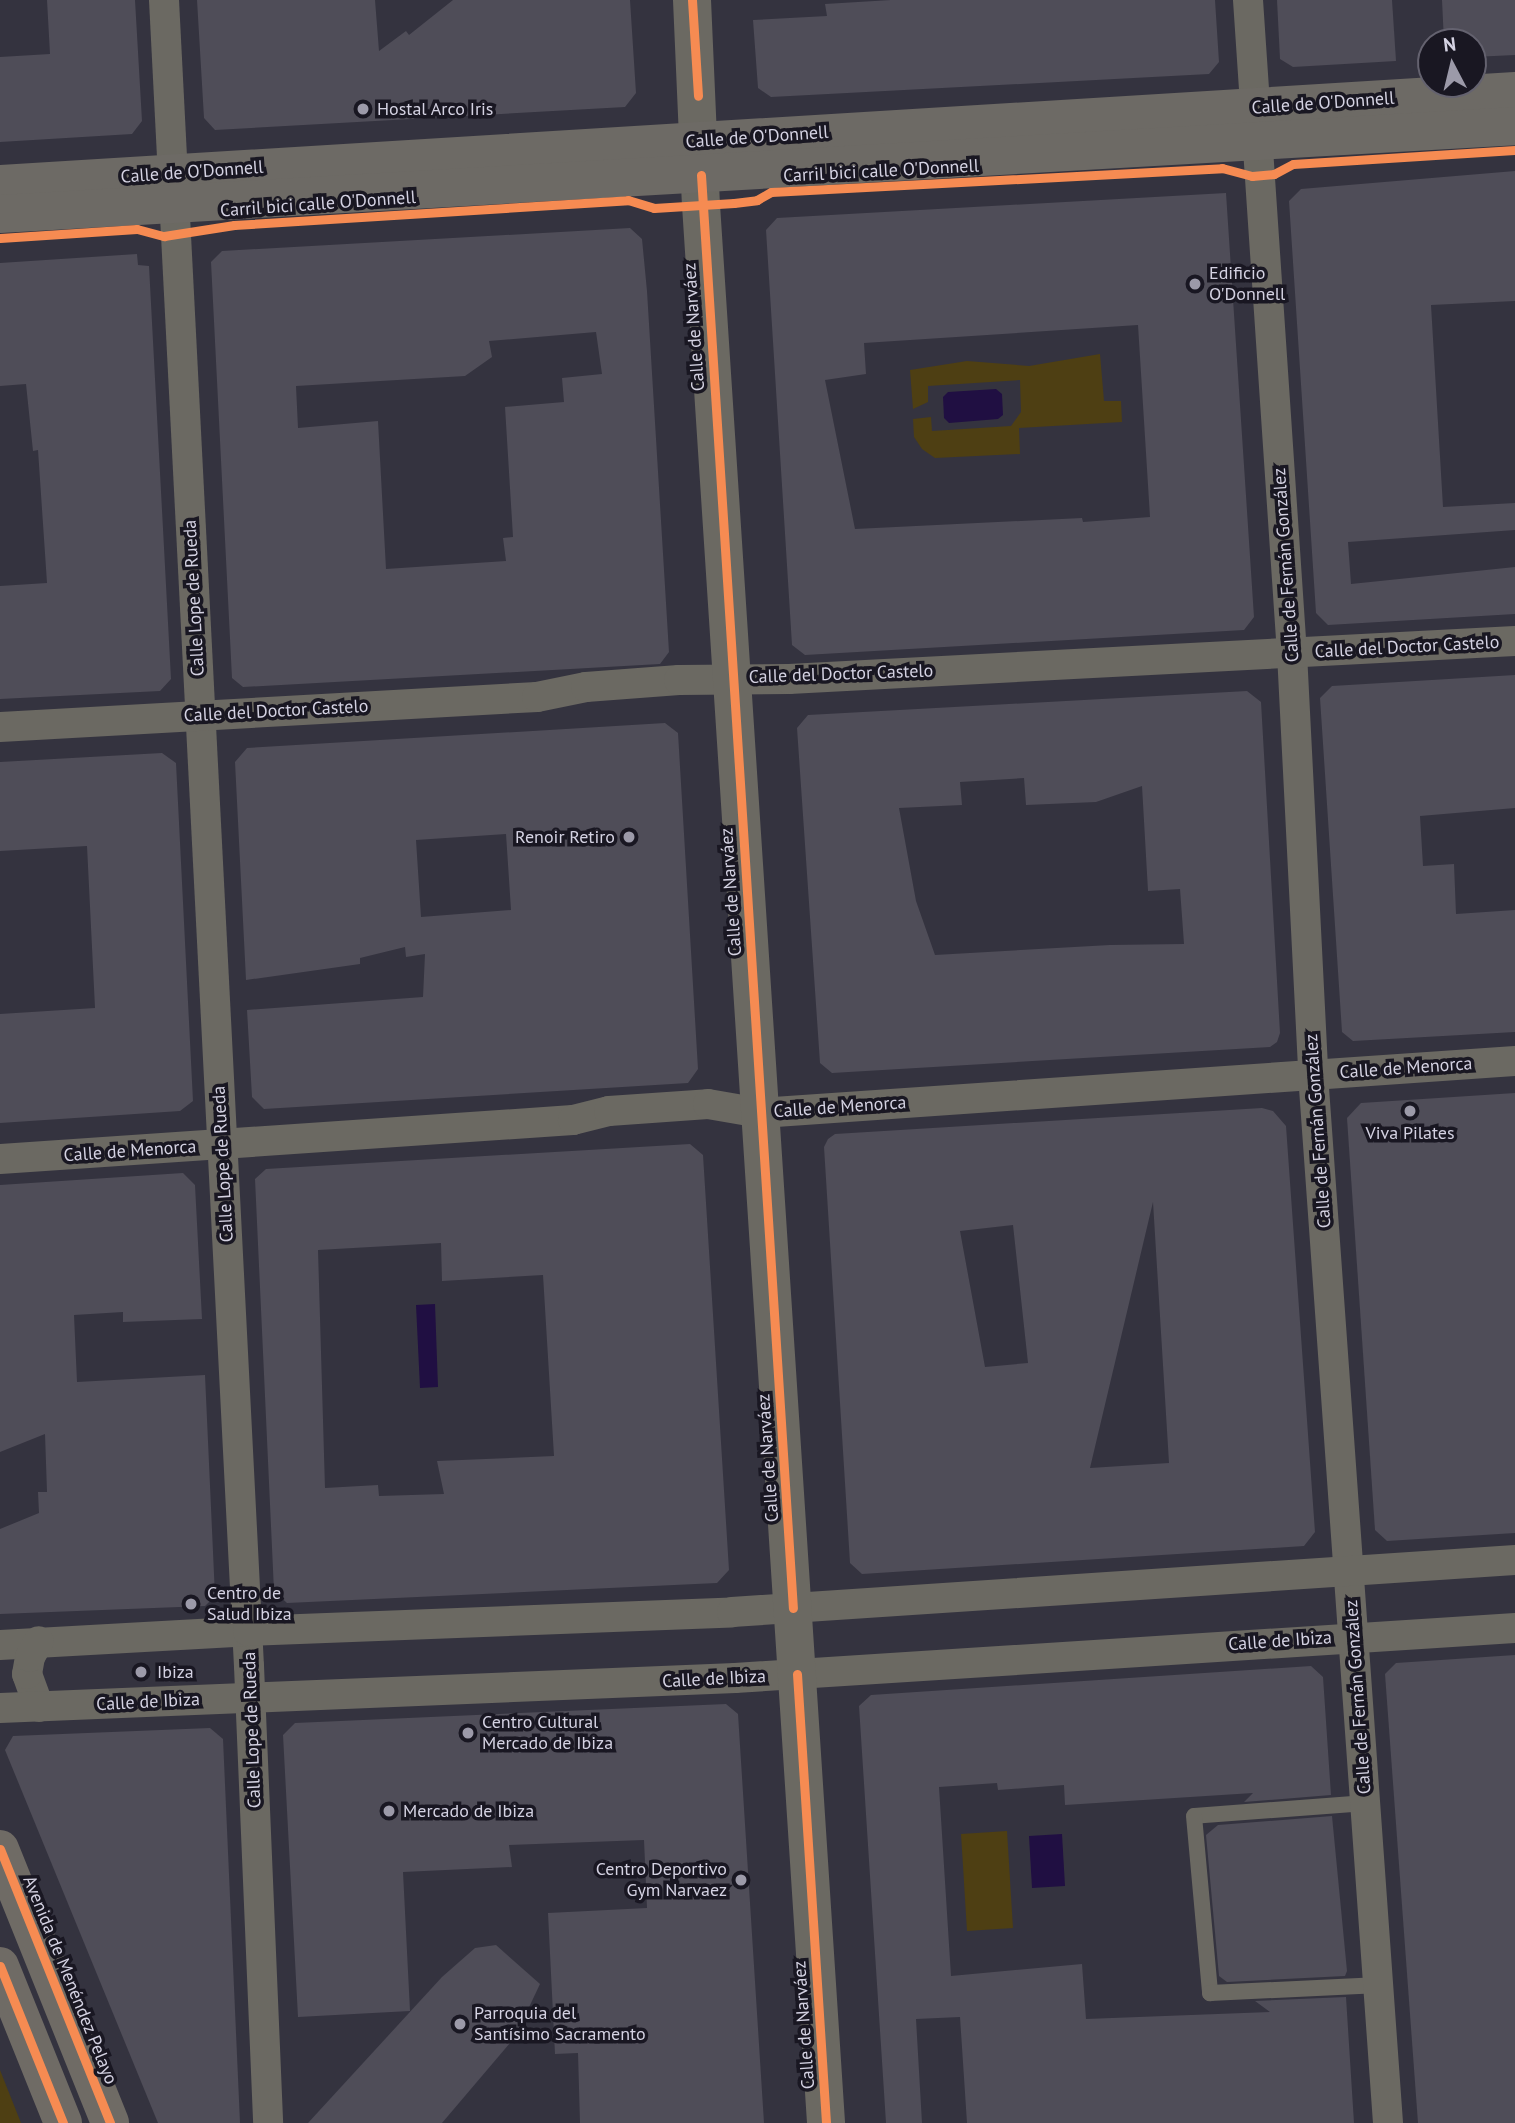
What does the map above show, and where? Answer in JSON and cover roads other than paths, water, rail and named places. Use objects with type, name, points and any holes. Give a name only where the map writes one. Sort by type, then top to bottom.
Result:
[{"type":"main road","name":"Calle de O'Donnell","points":[[0,214],[173,189],[1256,124],[1515,91]]},
{"type":"main road","name":"Calle de O'Donnell","points":[[1256,124],[1515,127]]},
{"type":"main road","name":"Calle de O'Donnell","points":[[0,184],[173,189]]},
{"type":"main road","name":"Avenida de Menéndez Pelayo","points":[[0,1849],[110,2123]]},
{"type":"main road","points":[[0,1966],[63,2123]]},
{"type":"street","name":"Calle Lope de Rueda","points":[[164,0],[248,1631],[268,2123]]},
{"type":"street","name":"Calle de Narváez","points":[[692,0],[760,1113],[826,2123]]},
{"type":"street","name":"Calle de Fernán González","points":[[1248,0],[1292,653],[1313,1074],[1388,2123]]},
{"type":"street","name":"Calle del Doctor Castelo","points":[[0,727],[537,697],[586,687],[733,678],[789,679],[1515,641]]},
{"type":"street","name":"Calle de Menorca","points":[[0,1159],[573,1120],[609,1111],[708,1104],[760,1113],[1515,1060]]},
{"type":"street","points":[[0,1645],[248,1631],[793,1608],[1515,1560]]},
{"type":"street","name":"Calle de Ibiza","points":[[0,1708],[251,1696],[536,1689],[1515,1628]]},
{"type":"street","points":[[39,1641],[30,1657],[27,1674],[39,1707]]},
{"type":"lane","points":[[1366,1802],[1194,1816],[1210,1993],[1380,1985]]},
{"type":"place","name":"Hostal Arco Iris","points":[[363,109]]},
{"type":"place","name":"Edificio O'Donnell","points":[[1195,284]]},
{"type":"place","name":"Renoir Retiro","points":[[629,837]]},
{"type":"place","name":"Viva Pilates","points":[[1410,1111]]},
{"type":"place","name":"Centro de Salud Ibiza","points":[[191,1604]]},
{"type":"place","name":"Ibiza","points":[[141,1672]]},
{"type":"place","name":"Centro Cultural Mercado de Ibiza","points":[[468,1733]]},
{"type":"place","name":"Mercado de Ibiza","points":[[389,1811]]},
{"type":"place","name":"Centro Deportivo Gym Narvaez","points":[[741,1880]]},
{"type":"place","name":"Parroquia del Santísimo Sacramento","points":[[460,2024]]}]
